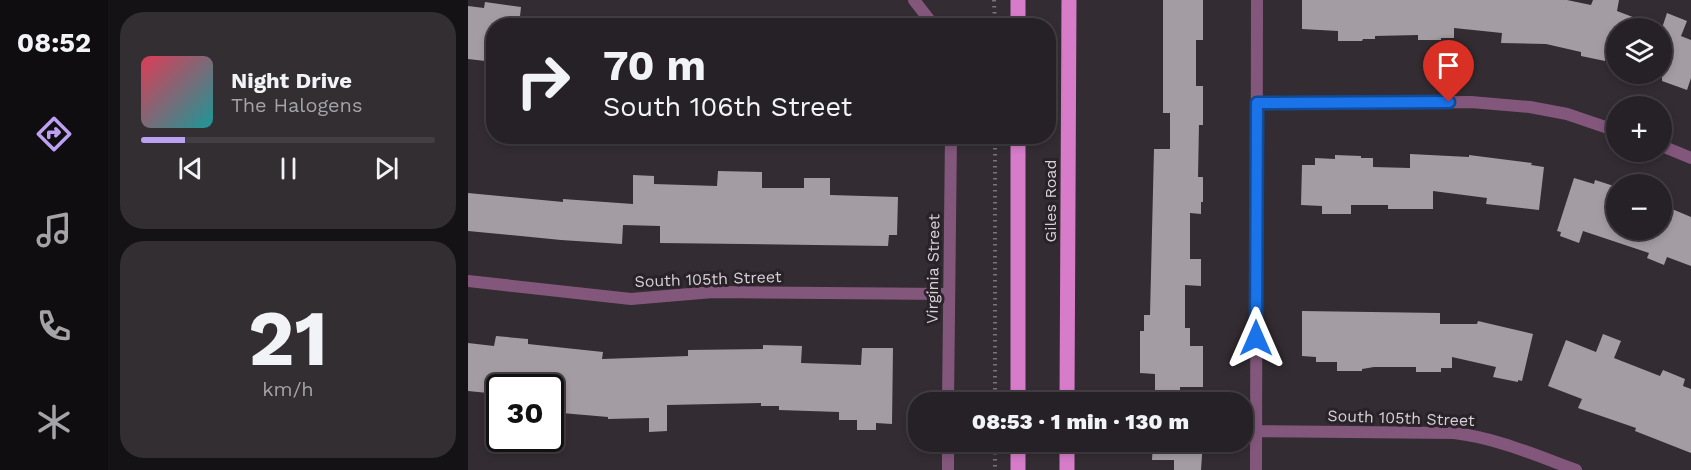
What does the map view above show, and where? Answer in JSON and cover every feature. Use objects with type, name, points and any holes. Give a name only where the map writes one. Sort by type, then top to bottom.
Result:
[{"type":"main road","points":[[1018,0],[1018,18]]},
{"type":"main road","name":"Giles Road","points":[[1067,392],[1069,0]]},
{"type":"main road","name":"Giles Road","points":[[1018,144],[1018,392]]},
{"type":"main road","points":[[1018,452],[1018,470]]},
{"type":"main road","points":[[1067,452],[1067,470]]},
{"type":"street","points":[[914,0],[928,18]]},
{"type":"street","points":[[1256,470],[1257,0]]},
{"type":"street","points":[[1257,103],[1471,102],[1504,104],[1568,114],[1606,127]]},
{"type":"street","name":"Virginia Street","points":[[948,392],[951,144]]},
{"type":"street","points":[[1672,150],[1691,158]]},
{"type":"street","name":"South 105th Street","points":[[468,281],[631,299],[712,292],[949,294]]},
{"type":"street","name":"South 105th Street","points":[[1256,431],[1436,433],[1478,436],[1576,470]]},
{"type":"street","points":[[948,452],[948,470]]},
{"type":"path","points":[[994,0],[994,18]]},
{"type":"path","points":[[995,144],[995,392]]},
{"type":"path","points":[[995,452],[995,470]]},
{"type":"building","points":[[1163,0],[1203,0],[1203,40],[1196,40],[1196,86],[1203,86],[1203,125],[1199,125],[1198,177],[1203,177],[1203,202],[1201,202],[1201,214],[1190,213],[1190,259],[1201,259],[1201,286],[1185,285],[1185,328],[1190,328],[1190,346],[1203,346],[1203,387],[1180,387],[1180,392],[1155,392],[1155,374],[1140,373],[1140,331],[1144,331],[1144,315],[1150,315],[1154,149],[1170,149],[1170,113],[1163,113]]},
{"type":"building","points":[[1302,0],[1567,0],[1591,5],[1593,0],[1619,0],[1617,11],[1635,18],[1606,18],[1605,61],[1581,56],[1581,52],[1546,44],[1501,43],[1502,33],[1454,28],[1454,38],[1441,38],[1441,40],[1418,40],[1418,35],[1375,36],[1375,39],[1363,39],[1362,41],[1338,41],[1338,31],[1302,29]]},
{"type":"building","points":[[485,2],[521,7],[520,18],[486,18],[486,61],[468,59],[468,6],[484,8]]},
{"type":"building","points":[[1667,13],[1687,21],[1681,36],[1691,40],[1691,78],[1687,90],[1670,84],[1672,18],[1665,18]]},
{"type":"building","points":[[1410,154],[1469,157],[1469,155],[1532,163],[1531,165],[1544,167],[1539,210],[1486,204],[1487,198],[1433,191],[1433,209],[1388,209],[1388,205],[1351,205],[1351,214],[1322,214],[1322,206],[1301,205],[1302,165],[1315,165],[1315,158],[1335,159],[1335,155],[1361,156],[1361,158],[1373,158],[1373,167],[1410,168]]},
{"type":"building","points":[[718,171],[762,172],[762,188],[804,188],[804,178],[830,178],[830,195],[898,197],[897,235],[889,235],[888,246],[660,243],[660,226],[623,225],[622,244],[468,231],[468,193],[563,202],[563,199],[633,204],[633,175],[654,176],[654,184],[717,186]]},
{"type":"building","points":[[1574,178],[1594,184],[1595,180],[1606,184],[1606,239],[1583,231],[1579,243],[1560,236],[1561,232],[1557,231]]},
{"type":"building","points":[[1672,209],[1691,217],[1691,266],[1667,257],[1664,265],[1647,258],[1649,253],[1610,240],[1672,240]]},
{"type":"building","points":[[1302,311],[1440,313],[1440,324],[1477,324],[1478,321],[1533,334],[1522,381],[1518,380],[1518,382],[1493,377],[1496,367],[1452,357],[1452,368],[1441,368],[1441,372],[1416,372],[1416,367],[1374,367],[1362,369],[1362,371],[1337,371],[1337,362],[1316,362],[1316,357],[1302,356]]},
{"type":"building","points":[[1603,334],[1621,341],[1614,358],[1660,376],[1663,370],[1685,379],[1683,386],[1691,389],[1691,453],[1635,431],[1636,428],[1578,408],[1582,399],[1548,386],[1566,340],[1596,352]]},
{"type":"building","points":[[496,336],[528,339],[528,344],[603,352],[602,359],[688,356],[688,350],[763,349],[763,345],[802,346],[801,363],[861,365],[862,348],[893,348],[892,424],[876,423],[876,430],[857,430],[857,420],[839,420],[839,412],[779,410],[779,406],[761,406],[761,403],[667,405],[667,431],[649,432],[649,418],[608,419],[608,417],[564,413],[564,374],[486,374],[486,393],[468,391],[468,343],[494,346]]},
{"type":"building","points":[[1152,452],[1202,452],[1201,470],[1174,470],[1174,460],[1152,460]]},
{"type":"route","points":[[1256,338],[1257,103],[1449,102]]}]
